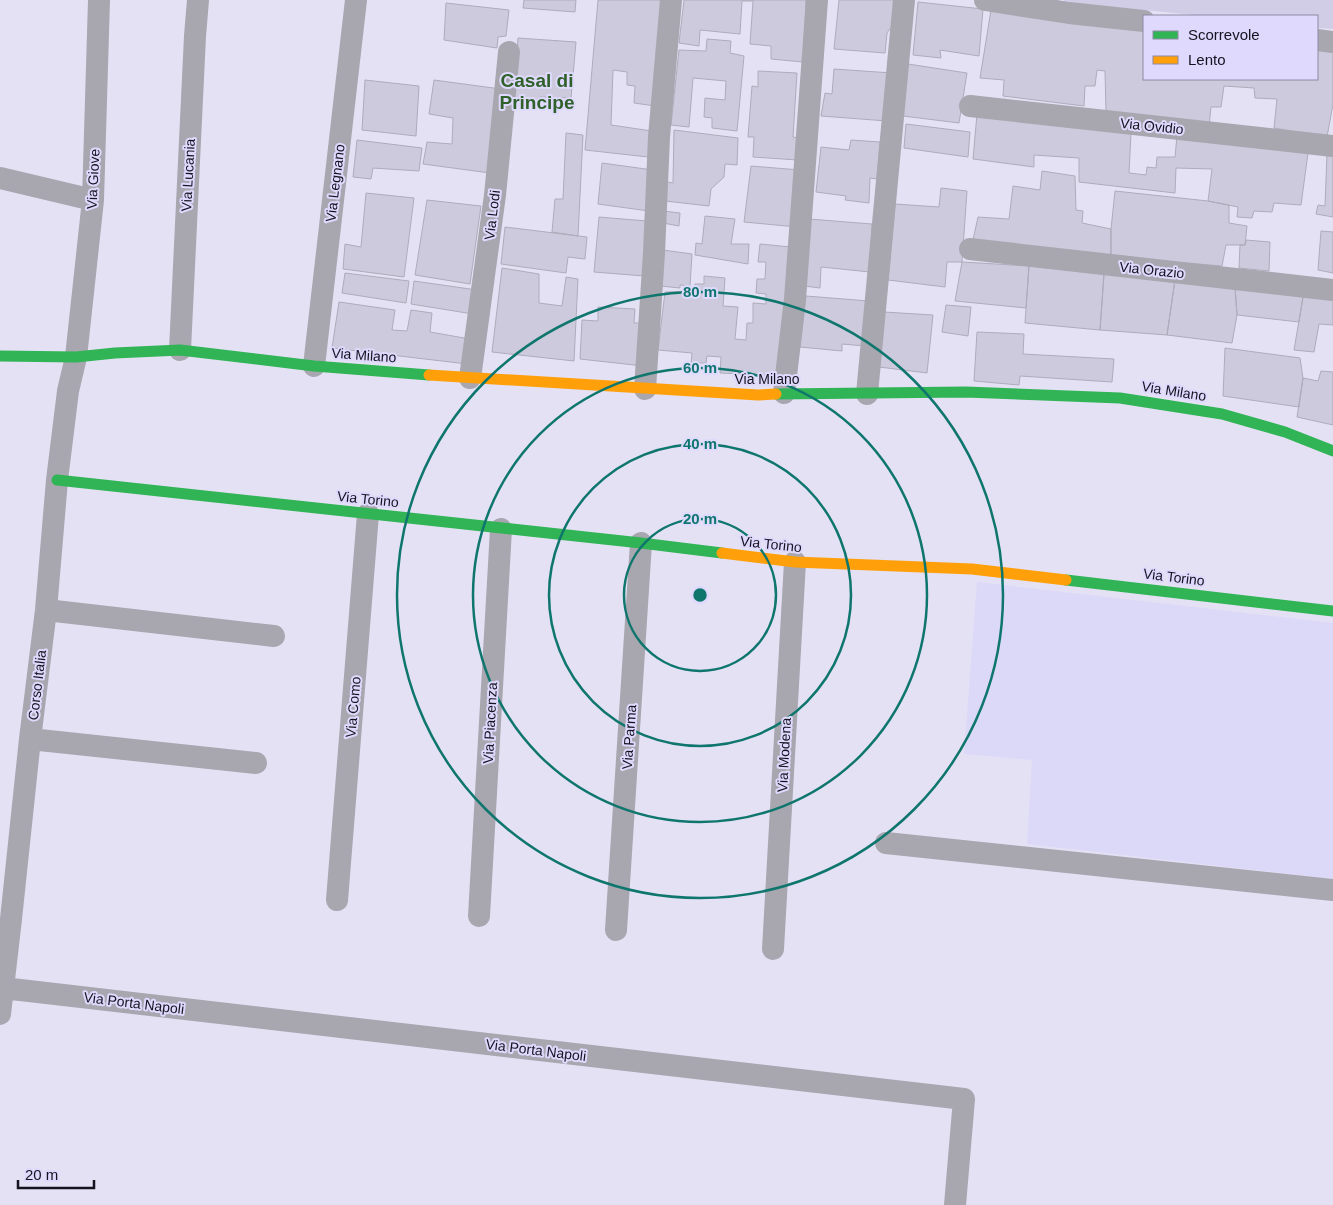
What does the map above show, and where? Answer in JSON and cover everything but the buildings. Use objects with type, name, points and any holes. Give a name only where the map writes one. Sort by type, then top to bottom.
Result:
[{"type":"street","name":"Via Giove","points":[[76,357],[93,200],[99,0]]},
{"type":"street","name":"Via Lucania","points":[[180,350],[198,0]]},
{"type":"street","name":"Via Legnano","points":[[314,366],[356,0]]},
{"type":"street","points":[[644,389],[654,253],[659,137],[671,0]]},
{"type":"street","points":[[784,393],[796,289],[817,0]]},
{"type":"street","points":[[866,394],[904,0]]},
{"type":"street","points":[[990,0],[1069,13],[1143,21]]},
{"type":"street","points":[[1318,40],[1333,42]]},
{"type":"street","name":"Via Lodi","points":[[470,378],[495,196],[509,52]]},
{"type":"street","name":"Via Ovidio","points":[[970,106],[1333,146]]},
{"type":"street","points":[[0,178],[93,200]]},
{"type":"street","name":"Via Orazio","points":[[970,249],[1333,290]]},
{"type":"street","name":"Via Milano","points":[[0,356],[76,357],[115,352],[180,350],[314,366],[470,378],[758,395],[784,393],[966,392],[1120,398],[1222,414],[1286,432],[1333,451]]},
{"type":"street","name":"Corso Italia","points":[[0,1014],[6,918],[46,610],[57,480],[68,391],[76,357]]},
{"type":"street","name":"Via Torino","points":[[57,480],[641,543],[795,562],[972,569],[1333,611]]},
{"type":"street","name":"Via Como","points":[[337,900],[368,514]]},
{"type":"street","name":"Via Piacenza","points":[[479,916],[501,529]]},
{"type":"street","name":"Via Parma","points":[[616,930],[641,543]]},
{"type":"street","name":"Via Modena","points":[[773,949],[795,562]]},
{"type":"street","points":[[46,610],[274,636]]},
{"type":"street","points":[[30,738],[256,763]]},
{"type":"street","points":[[886,843],[1333,890]]},
{"type":"street","name":"Via Porta Napoli","points":[[3,988],[964,1099],[955,1205]]},
{"type":"shaded area","points":[[1064,0],[1333,0],[1333,29],[1318,28],[1318,15],[1194,15],[1064,2]]},
{"type":"shaded area","points":[[977,582],[1333,623],[1333,879],[1027,844],[1032,760],[964,754]]},
{"type":"traffic: fast","points":[[0,356],[76,357],[180,350],[314,366],[429,375]]},
{"type":"traffic: fast","points":[[776,394],[966,392],[1120,398],[1222,414],[1285,432],[1333,451]]},
{"type":"traffic: fast","points":[[57,480],[722,553]]},
{"type":"traffic: fast","points":[[1066,580],[1333,611]]},
{"type":"traffic: slow","points":[[429,375],[758,395],[776,394]]},
{"type":"traffic: slow","points":[[722,553],[795,562],[972,569],[1066,580]]},
{"type":"district","name":"Casal di Principe","points":[[537,91]]}]
